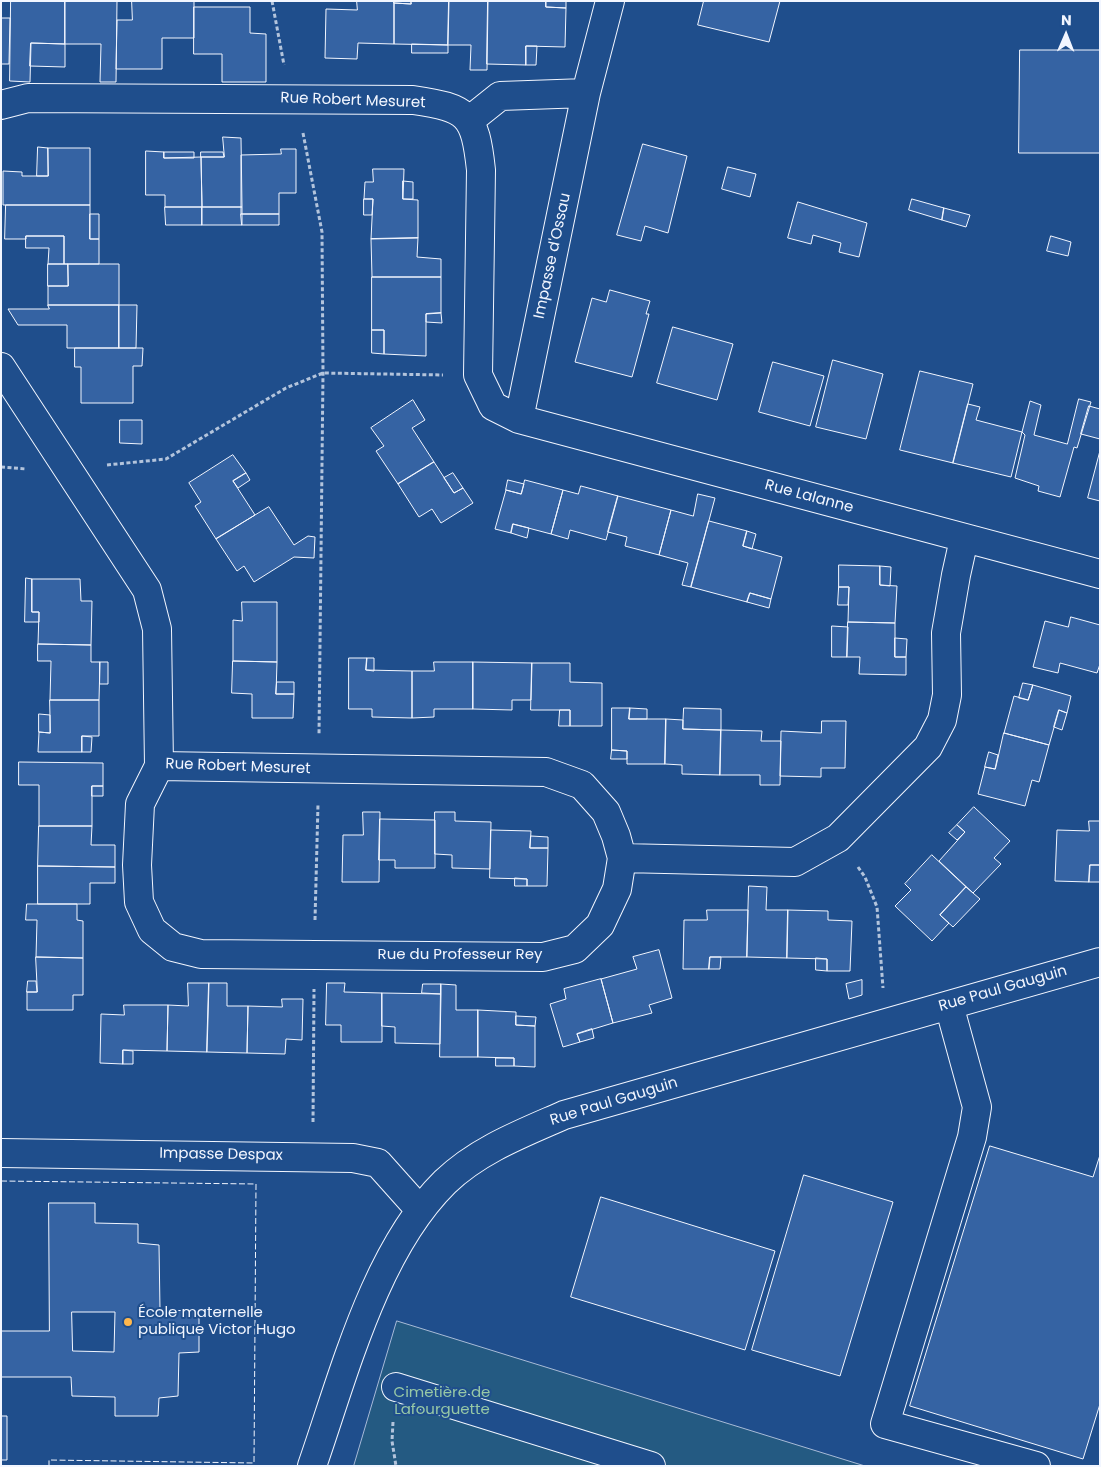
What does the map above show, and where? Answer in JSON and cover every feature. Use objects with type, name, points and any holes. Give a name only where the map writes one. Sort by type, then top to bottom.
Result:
[{"type":"street","name":"Impasse d'Ossau","points":[[519,420],[586,93],[610,1]]},
{"type":"street","points":[[519,420],[493,406],[478,375],[481,170],[478,146],[470,120],[500,96],[586,93]]},
{"type":"street","name":"Rue Robert Mesuret","points":[[1,105],[28,98],[413,100],[447,105],[470,120]]},
{"type":"street","name":"Rue Robert Mesuret","points":[[1,367],[147,590],[157,629],[158,766],[546,772],[582,785],[606,812],[616,836],[622,858]]},
{"type":"street","name":"Rue Lalanne","points":[[519,420],[1100,574]]},
{"type":"street","points":[[622,858],[795,862],[838,838],[928,746],[942,720],[947,695],[946,633],[964,538]]},
{"type":"street","name":"Rue du Professeur Rey","points":[[158,766],[140,804],[137,865],[139,902],[152,930],[173,947],[201,954],[543,957],[575,949],[600,925],[617,890],[622,858]]},
{"type":"street","name":"Rue Paul Gauguin","points":[[312,1466],[365,1316],[393,1253],[420,1210],[446,1181],[476,1158],[510,1138],[564,1115],[1100,962]]},
{"type":"street","points":[[949,1004],[977,1107],[972,1137],[885,1424],[1036,1466]]},
{"type":"street","name":"Impasse Despax","points":[[1,1153],[352,1158],[378,1163],[420,1210]]},
{"type":"street","points":[[396,1387],[651,1466]]},
{"type":"path","points":[[272,1],[286,73],[303,130],[322,232],[323,373],[313,1156]]},
{"type":"path","points":[[1,467],[68,470],[166,459],[286,388],[323,373],[478,375]]},
{"type":"path","points":[[838,838],[864,876],[876,906],[882,988],[914,1014]]},
{"type":"green space","name":"Cimetière de Lafourguette","points":[[397,1321],[865,1466],[354,1466]]},
{"type":"building","points":[[11,1],[65,1],[65,44],[31,43],[30,82],[10,81]]},
{"type":"building","points":[[65,1],[117,1],[116,82],[100,82],[101,44],[65,44]]},
{"type":"building","points":[[132,1],[194,1],[194,38],[162,38],[162,69],[116,69],[117,20],[132,20]]},
{"type":"building","points":[[357,1],[394,1],[394,44],[358,43],[357,59],[325,58],[326,9],[357,10]]},
{"type":"building","points":[[394,1],[411,1],[411,4],[394,3]]},
{"type":"building","points":[[411,1],[449,1],[448,45],[394,44],[394,3],[411,4]]},
{"type":"building","points":[[449,1],[488,1],[487,70],[470,70],[471,45],[448,45]]},
{"type":"building","points":[[488,1],[546,1],[546,7],[566,8],[565,47],[526,46],[526,65],[487,64]]},
{"type":"building","points":[[546,1],[566,1],[566,8],[546,7]]},
{"type":"building","points":[[704,1],[780,1],[769,42],[698,25]]},
{"type":"building","points":[[194,7],[250,7],[250,33],[266,34],[266,82],[222,82],[222,54],[194,54]]},
{"type":"building","points":[[1,18],[10,18],[9,64],[1,64]]},
{"type":"building","points":[[31,43],[65,44],[65,67],[30,66]]},
{"type":"building","points":[[412,44],[448,45],[448,53],[412,53]]},
{"type":"building","points":[[526,46],[537,46],[536,65],[526,65]]},
{"type":"building","points":[[1020,50],[1100,50],[1100,153],[1019,153]]},
{"type":"building","points":[[223,137],[241,138],[242,207],[202,207],[201,157],[224,157]]},
{"type":"building","points":[[643,144],[687,156],[668,233],[645,226],[641,241],[617,235]]},
{"type":"building","points":[[38,147],[48,148],[48,176],[37,176]]},
{"type":"building","points":[[48,148],[90,148],[90,205],[3,205],[3,171],[22,172],[22,176],[48,176]]},
{"type":"building","points":[[281,149],[296,149],[296,193],[279,193],[279,214],[241,214],[241,155],[281,154]]},
{"type":"building","points":[[146,151],[164,152],[164,158],[201,157],[202,207],[165,207],[165,195],[146,195]]},
{"type":"building","points":[[164,152],[194,152],[194,158],[164,158]]},
{"type":"building","points":[[201,152],[223,152],[224,157],[201,157]]},
{"type":"building","points":[[728,167],[756,174],[750,197],[722,189]]},
{"type":"building","points":[[373,169],[404,169],[403,199],[418,200],[418,238],[371,239],[373,199],[364,199],[365,182],[373,182]]},
{"type":"building","points":[[403,181],[413,182],[413,199],[403,199]]},
{"type":"building","points":[[364,199],[373,199],[372,215],[364,215]]},
{"type":"building","points":[[912,199],[944,208],[942,220],[909,210]]},
{"type":"building","points":[[798,202],[867,223],[859,257],[839,252],[841,243],[813,235],[811,244],[788,238]]},
{"type":"building","points":[[6,205],[90,205],[90,239],[99,239],[99,264],[64,264],[64,236],[26,236],[26,239],[5,239]]},
{"type":"building","points":[[165,207],[202,207],[202,225],[166,225]]},
{"type":"building","points":[[202,207],[242,207],[242,225],[202,225]]},
{"type":"building","points":[[944,208],[970,215],[966,227],[942,220]]},
{"type":"building","points":[[90,214],[99,214],[99,239],[90,239]]},
{"type":"building","points":[[241,214],[279,214],[279,225],[242,225]]},
{"type":"building","points":[[26,236],[64,236],[64,264],[48,264],[49,248],[26,248]]},
{"type":"building","points":[[1051,236],[1071,242],[1068,256],[1047,251]]},
{"type":"building","points":[[418,238],[417,257],[441,259],[441,277],[372,277],[371,239]]},
{"type":"building","points":[[48,264],[68,264],[68,286],[48,286]]},
{"type":"building","points":[[68,264],[119,264],[119,305],[48,305],[48,286],[68,286]]},
{"type":"building","points":[[372,277],[441,277],[441,313],[426,314],[426,356],[384,354],[384,330],[372,330]]},
{"type":"building","points":[[610,290],[650,301],[646,314],[649,314],[632,377],[575,362],[592,298],[606,302]]},
{"type":"building","points":[[48,305],[119,305],[119,348],[67,348],[67,325],[18,325],[8,309],[49,309]]},
{"type":"building","points":[[119,305],[137,305],[136,348],[119,348]]},
{"type":"building","points":[[441,313],[442,323],[426,322],[426,314]]},
{"type":"building","points":[[673,327],[733,344],[717,400],[657,383]]},
{"type":"building","points":[[372,330],[384,330],[384,354],[372,353]]},
{"type":"building","points":[[75,348],[143,348],[142,366],[133,366],[133,403],[81,403],[81,367],[75,367]]},
{"type":"building","points":[[833,360],[883,374],[866,439],[816,427]]},
{"type":"building","points":[[773,362],[824,376],[810,426],[759,412]]},
{"type":"building","points":[[920,371],[973,384],[953,463],[900,450]]},
{"type":"building","points":[[1079,399],[1091,402],[1077,448],[1074,447],[1060,497],[1038,491],[1039,486],[1015,478],[1025,435],[1022,432],[1030,401],[1041,405],[1034,435],[1067,444]]},
{"type":"building","points":[[413,400],[425,420],[412,428],[434,462],[398,484],[376,451],[384,446],[371,428]]},
{"type":"building","points":[[968,404],[980,407],[976,420],[1022,432],[1011,477],[953,463]]},
{"type":"building","points":[[1089,406],[1100,409],[1100,439],[1081,434]]},
{"type":"building","points":[[120,420],[142,420],[142,444],[120,443]]},
{"type":"building","points":[[1100,451],[1100,501],[1088,498]]},
{"type":"building","points":[[233,455],[246,473],[233,481],[255,515],[216,539],[195,506],[201,502],[189,483]]},
{"type":"building","points":[[434,462],[454,493],[463,488],[473,503],[441,523],[432,509],[419,517],[398,484]]},
{"type":"building","points":[[246,473],[250,480],[238,488],[233,481]]},
{"type":"building","points":[[453,473],[463,488],[454,493],[444,478]]},
{"type":"building","points":[[508,480],[524,484],[521,494],[506,490]]},
{"type":"building","points":[[525,480],[563,490],[551,534],[513,524],[511,533],[495,529],[506,490],[521,494]]},
{"type":"building","points":[[581,486],[618,496],[606,540],[570,530],[568,539],[551,534],[563,490],[578,494]]},
{"type":"building","points":[[698,494],[715,498],[691,587],[682,585],[688,563],[659,555],[671,510],[693,516]]},
{"type":"building","points":[[618,496],[671,510],[659,555],[625,546],[627,537],[608,532]]},
{"type":"building","points":[[269,507],[294,545],[308,536],[315,537],[314,558],[294,557],[254,582],[244,566],[237,571],[216,539]]},
{"type":"building","points":[[709,521],[747,531],[743,546],[782,557],[771,599],[750,593],[747,602],[691,587]]},
{"type":"building","points":[[513,524],[529,528],[527,538],[511,533]]},
{"type":"building","points":[[747,531],[756,534],[752,549],[743,546]]},
{"type":"building","points":[[839,565],[880,566],[880,585],[897,586],[895,623],[848,622],[849,587],[839,587]]},
{"type":"building","points":[[880,566],[891,567],[890,586],[880,585]]},
{"type":"building","points":[[26,578],[32,579],[32,612],[39,612],[39,622],[25,622]]},
{"type":"building","points":[[32,579],[80,579],[81,601],[92,601],[91,645],[38,644],[39,612],[32,612]]},
{"type":"building","points":[[839,587],[849,587],[848,605],[838,605]]},
{"type":"building","points":[[750,593],[771,599],[769,608],[747,602]]},
{"type":"building","points":[[242,602],[277,602],[277,662],[233,661],[233,620],[242,621]]},
{"type":"building","points":[[1071,617],[1100,625],[1100,664],[1097,673],[1060,663],[1058,673],[1033,667],[1045,621],[1068,627]]},
{"type":"building","points":[[848,622],[895,623],[895,657],[906,657],[906,675],[859,674],[860,657],[847,657]]},
{"type":"building","points":[[832,626],[848,627],[847,657],[832,657]]},
{"type":"building","points":[[895,638],[907,639],[906,657],[895,657]]},
{"type":"building","points":[[38,644],[91,645],[91,662],[100,662],[99,700],[50,700],[51,661],[38,661]]},
{"type":"building","points":[[349,658],[367,658],[366,670],[412,671],[412,718],[372,717],[372,709],[349,709]]},
{"type":"building","points":[[367,658],[374,658],[374,671],[366,670]]},
{"type":"building","points":[[233,661],[277,662],[276,694],[294,694],[293,718],[252,718],[252,694],[232,693]]},
{"type":"building","points":[[100,662],[108,662],[108,684],[100,684]]},
{"type":"building","points":[[434,662],[473,662],[473,709],[434,709],[434,717],[412,718],[412,671],[434,671]]},
{"type":"building","points":[[473,662],[532,663],[531,700],[512,700],[512,710],[473,709]]},
{"type":"building","points":[[532,663],[570,663],[570,682],[602,683],[602,726],[570,726],[570,710],[531,710]]},
{"type":"building","points":[[277,682],[294,682],[294,694],[276,694]]},
{"type":"building","points":[[1023,683],[1033,685],[1028,700],[1019,698]]},
{"type":"building","points":[[1033,685],[1071,696],[1067,713],[1059,710],[1049,745],[1004,733],[1014,696],[1028,700]]},
{"type":"building","points":[[50,700],[99,700],[99,736],[82,736],[82,752],[38,752],[39,732],[50,733]]},
{"type":"building","points":[[612,708],[630,708],[629,719],[666,719],[665,764],[627,764],[627,751],[612,750]]},
{"type":"building","points":[[630,708],[647,709],[647,719],[629,719]]},
{"type":"building","points":[[684,708],[721,709],[721,730],[683,729]]},
{"type":"building","points":[[560,710],[570,710],[570,726],[559,726]]},
{"type":"building","points":[[1059,710],[1067,713],[1062,730],[1054,727]]},
{"type":"building","points":[[39,714],[50,715],[50,733],[39,732]]},
{"type":"building","points":[[666,719],[683,720],[683,729],[721,730],[720,775],[682,774],[682,765],[665,764]]},
{"type":"building","points":[[822,721],[846,721],[845,768],[821,768],[821,777],[780,776],[781,731],[821,733]]},
{"type":"building","points":[[721,730],[762,731],[761,741],[781,741],[780,785],[760,785],[760,775],[720,775]]},
{"type":"building","points":[[1004,733],[1049,745],[1039,782],[1032,780],[1025,806],[978,794],[985,767],[995,769]]},
{"type":"building","points":[[82,736],[92,737],[91,752],[82,752]]},
{"type":"building","points":[[612,750],[627,751],[627,759],[611,759]]},
{"type":"building","points":[[989,752],[998,755],[995,769],[985,767]]},
{"type":"building","points":[[19,762],[103,763],[103,786],[92,786],[92,826],[39,826],[39,785],[19,785]]},
{"type":"building","points":[[92,786],[103,786],[103,796],[92,796]]},
{"type":"building","points":[[974,807],[1010,841],[994,858],[1001,864],[973,893],[939,861],[965,832],[957,825]]},
{"type":"building","points":[[363,812],[380,812],[379,882],[342,882],[343,835],[363,835]]},
{"type":"building","points":[[435,812],[455,812],[455,821],[491,822],[490,869],[452,868],[452,855],[435,854]]},
{"type":"building","points":[[380,819],[435,820],[435,868],[395,868],[395,860],[379,860]]},
{"type":"building","points":[[1089,821],[1100,821],[1100,865],[1090,865],[1089,882],[1055,881],[1057,830],[1089,831]]},
{"type":"building","points":[[957,825],[965,832],[957,840],[949,833]]},
{"type":"building","points":[[39,826],[92,826],[91,845],[115,845],[115,867],[38,866]]},
{"type":"building","points":[[491,830],[531,831],[530,848],[548,848],[547,886],[527,886],[527,879],[490,878]]},
{"type":"building","points":[[531,836],[548,837],[548,848],[530,848]]},
{"type":"building","points":[[932,855],[966,887],[940,915],[949,923],[932,941],[895,906],[911,890],[905,884]]},
{"type":"building","points":[[1090,865],[1100,865],[1100,882],[1089,882]]},
{"type":"building","points":[[38,866],[115,867],[115,883],[90,883],[90,904],[38,904]]},
{"type":"building","points":[[515,878],[527,879],[527,886],[515,886]]},
{"type":"building","points":[[749,886],[767,887],[766,910],[788,910],[787,958],[747,957]]},
{"type":"building","points":[[966,887],[980,899],[953,927],[940,915]]},
{"type":"building","points":[[27,904],[77,904],[77,920],[83,921],[83,958],[36,957],[37,920],[26,920]]},
{"type":"building","points":[[707,910],[748,910],[747,957],[710,957],[709,969],[683,969],[684,920],[707,920]]},
{"type":"building","points":[[788,910],[828,911],[828,920],[852,921],[850,971],[827,971],[827,959],[787,958]]},
{"type":"building","points":[[659,950],[672,998],[649,1005],[652,1013],[613,1023],[601,979],[637,969],[633,957]]},
{"type":"building","points":[[36,957],[83,958],[83,995],[73,995],[73,1010],[27,1010],[27,992],[37,992]]},
{"type":"building","points":[[710,957],[721,957],[720,969],[709,969]]},
{"type":"building","points":[[816,958],[827,959],[827,971],[816,970]]},
{"type":"building","points":[[601,979],[613,1023],[577,1034],[580,1042],[563,1047],[550,1004],[566,999],[564,989]]},
{"type":"building","points":[[862,980],[862,995],[849,999],[846,984]]},
{"type":"building","points":[[28,981],[36,981],[37,992],[27,992]]},
{"type":"building","points":[[188,983],[209,983],[207,1052],[167,1051],[168,1005],[188,1006]]},
{"type":"building","points":[[209,983],[227,983],[227,1006],[248,1006],[247,1053],[207,1052]]},
{"type":"building","points":[[327,983],[345,983],[344,992],[382,993],[382,1042],[341,1042],[341,1025],[326,1025]]},
{"type":"building","points":[[423,984],[441,984],[441,994],[422,993]]},
{"type":"building","points":[[441,984],[456,985],[456,1010],[478,1010],[478,1057],[440,1057]]},
{"type":"building","points":[[382,993],[441,994],[440,1044],[395,1043],[395,1027],[382,1026]]},
{"type":"building","points":[[282,999],[303,999],[302,1040],[286,1039],[285,1054],[247,1053],[248,1006],[282,1007]]},
{"type":"building","points":[[124,1005],[168,1005],[167,1051],[123,1050],[123,1064],[100,1063],[101,1014],[124,1015]]},
{"type":"building","points":[[478,1010],[516,1012],[516,1025],[535,1026],[535,1067],[514,1066],[514,1058],[478,1057]]},
{"type":"building","points":[[516,1016],[536,1017],[535,1026],[516,1025]]},
{"type":"building","points":[[592,1029],[594,1038],[580,1042],[577,1034]]},
{"type":"building","points":[[123,1050],[133,1051],[133,1064],[123,1064]]},
{"type":"building","points":[[496,1058],[514,1058],[514,1066],[496,1066]]},
{"type":"building","points":[[990,1146],[1093,1177],[1100,1155],[1100,1404],[1083,1459],[910,1406]]},
{"type":"building","points":[[804,1175],[893,1202],[840,1376],[752,1350]]},
{"type":"building","points":[[601,1197],[775,1251],[745,1350],[571,1297]]},
{"type":"building","points":[[49,1203],[95,1203],[95,1223],[138,1224],[138,1243],[159,1245],[160,1310],[199,1311],[199,1352],[179,1353],[178,1396],[159,1398],[158,1416],[115,1416],[115,1397],[72,1396],[71,1377],[1,1377],[1,1331],[49,1331]],"holes":[[[72,1312],[115,1312],[114,1352],[73,1351]]]},
{"type":"building","points":[[1,1416],[7,1416],[7,1460],[1,1460]]},
{"type":"fence","points":[[1,1181],[256,1184],[254,1463],[49,1460],[49,1466]]},
{"type":"place","name":"École maternelle publique Victor Hugo","points":[[128,1322]]}]
